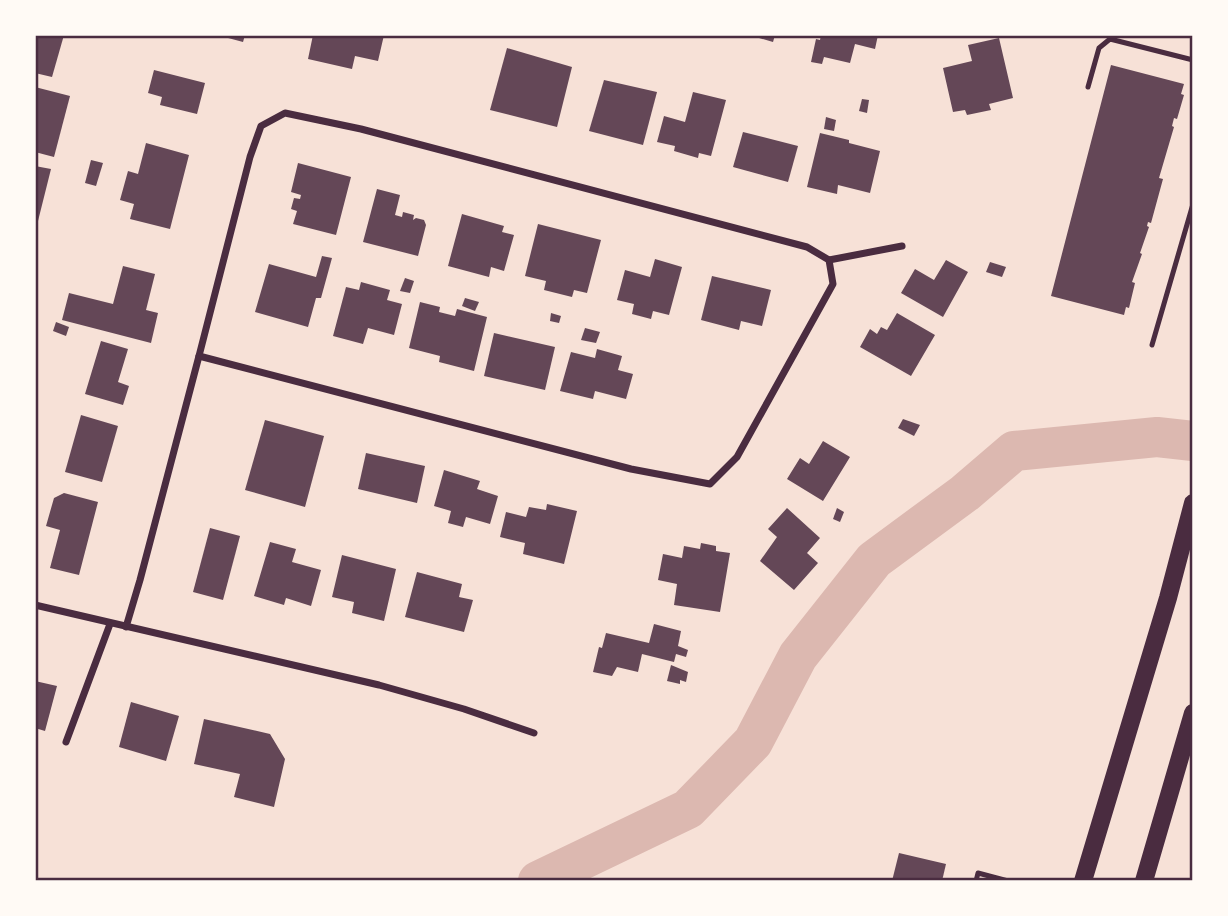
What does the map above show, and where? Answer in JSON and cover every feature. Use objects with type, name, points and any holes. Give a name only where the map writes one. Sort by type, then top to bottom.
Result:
[{"type":"main road","points":[[1083,881],[1168,598],[1193,503]]},
{"type":"main road","points":[[1144,881],[1193,713]]},
{"type":"street","points":[[126,627],[250,157],[261,125],[267,121],[285,113],[361,129],[807,247],[829,260],[902,246]]},
{"type":"street","points":[[199,356],[631,469],[710,484],[737,457],[833,284],[829,260]]},
{"type":"street","points":[[35,606],[379,685],[464,709],[534,733]]},
{"type":"street","points":[[66,742],[110,624]]},
{"type":"lane","points":[[1088,87],[1099,48],[1110,39],[1193,60]]},
{"type":"lane","points":[[1152,345],[1193,204]]},
{"type":"lane","points":[[976,881],[978,873],[1008,881]]},
{"type":"building","points":[[35,35],[64,35],[52,77],[35,73]]},
{"type":"building","points":[[217,35],[245,35],[243,42]]},
{"type":"building","points":[[313,35],[384,35],[378,61],[355,56],[352,69],[308,59]]},
{"type":"building","points":[[749,35],[775,35],[773,42]]},
{"type":"building","points":[[821,35],[878,35],[875,49],[855,44],[850,63],[824,57],[822,64],[811,62],[816,39],[820,40]]},
{"type":"building","points":[[999,38],[1013,98],[989,104],[991,110],[967,115],[965,110],[953,112],[943,68],[972,61],[968,45]]},
{"type":"building","points":[[507,48],[572,67],[557,127],[490,110]]},
{"type":"building","points":[[1111,65],[1184,84],[1181,94],[1184,95],[1177,119],[1174,118],[1174,127],[1159,178],[1163,179],[1132,282],[1135,283],[1129,308],[1126,307],[1124,315],[1051,296]]},
{"type":"building","points":[[154,70],[205,83],[197,114],[160,105],[162,97],[148,93]]},
{"type":"building","points":[[604,80],[657,92],[643,145],[589,131]]},
{"type":"building","points":[[35,87],[70,96],[54,157],[35,152]]},
{"type":"building","points":[[693,92],[726,100],[711,156],[699,153],[698,158],[674,151],[675,146],[657,142],[664,116],[685,122]]},
{"type":"building","points":[[862,99],[869,100],[867,113],[859,111]]},
{"type":"building","points":[[826,117],[836,120],[834,131],[824,129]]},
{"type":"building","points":[[743,132],[798,146],[788,182],[733,167]]},
{"type":"building","points":[[820,133],[880,151],[870,193],[838,185],[837,194],[807,187]]},
{"type":"building","points":[[146,143],[189,155],[170,229],[130,219],[134,204],[120,200],[128,171],[138,174]]},
{"type":"building","points":[[91,160],[103,163],[96,186],[85,183]]},
{"type":"building","points":[[298,163],[351,177],[336,235],[293,224],[297,211],[291,209],[294,198],[300,199],[301,195],[291,192]]},
{"type":"building","points":[[35,166],[51,169],[36,229],[35,229]]},
{"type":"building","points":[[377,189],[400,195],[395,215],[402,217],[403,212],[414,215],[413,220],[424,220],[426,225],[418,256],[363,242]]},
{"type":"building","points":[[462,214],[504,226],[502,232],[514,235],[504,271],[491,267],[489,277],[448,266]]},
{"type":"building","points":[[538,224],[601,240],[587,293],[574,290],[572,297],[544,290],[546,281],[525,276]]},
{"type":"building","points":[[322,256],[332,258],[321,298],[316,298],[308,327],[255,312],[269,264],[316,277]]},
{"type":"building","points":[[655,259],[682,267],[669,315],[653,311],[651,319],[632,314],[634,304],[617,300],[625,270],[650,277]]},
{"type":"building","points":[[946,260],[968,272],[943,317],[901,293],[915,269],[934,280]]},
{"type":"building","points":[[990,262],[1006,267],[1002,277],[986,272]]},
{"type":"building","points":[[123,266],[155,274],[146,310],[158,313],[151,343],[62,320],[69,293],[113,304]]},
{"type":"building","points":[[712,276],[771,290],[762,326],[741,321],[739,330],[701,320]]},
{"type":"building","points":[[405,278],[414,281],[410,293],[400,291]]},
{"type":"building","points":[[361,282],[390,290],[387,300],[402,304],[394,335],[368,328],[363,344],[333,336],[346,287],[359,290]]},
{"type":"building","points":[[465,298],[479,302],[475,311],[462,306]]},
{"type":"building","points":[[420,302],[440,307],[439,312],[455,316],[457,309],[487,317],[474,371],[439,362],[440,356],[409,348]]},
{"type":"building","points":[[551,313],[561,316],[559,323],[550,321]]},
{"type":"building","points":[[897,313],[935,335],[911,376],[860,347],[870,329],[877,334],[881,327],[887,330]]},
{"type":"building","points":[[56,322],[69,327],[66,336],[53,331]]},
{"type":"building","points":[[585,328],[600,332],[596,343],[581,340]]},
{"type":"building","points":[[494,333],[555,347],[545,390],[484,376]]},
{"type":"building","points":[[101,341],[128,349],[118,382],[129,386],[123,405],[85,394]]},
{"type":"building","points":[[597,349],[622,356],[618,370],[633,374],[626,399],[595,391],[593,399],[560,391],[571,352],[595,358]]},
{"type":"building","points":[[81,415],[118,426],[102,482],[65,472]]},
{"type":"building","points":[[903,419],[920,425],[914,436],[898,428]]},
{"type":"building","points":[[265,420],[324,436],[305,507],[245,490]]},
{"type":"building","points":[[823,441],[850,457],[823,501],[787,479],[800,458],[809,464]]},
{"type":"building","points":[[366,453],[425,466],[417,503],[358,489]]},
{"type":"building","points":[[444,470],[480,481],[477,489],[498,496],[490,524],[466,517],[463,527],[448,523],[451,511],[434,506]]},
{"type":"building","points":[[64,493],[98,502],[79,575],[50,568],[60,530],[46,526],[54,498]]},
{"type":"building","points":[[547,504],[577,511],[564,564],[523,554],[525,543],[500,537],[506,512],[526,517],[529,507],[546,510]]},
{"type":"building","points":[[787,508],[820,538],[807,553],[818,563],[794,590],[760,561],[777,537],[768,529]]},
{"type":"building","points":[[837,508],[844,512],[840,522],[833,519]]},
{"type":"building","points":[[210,528],[240,536],[223,600],[193,592]]},
{"type":"building","points":[[270,542],[296,549],[292,562],[321,570],[311,606],[286,598],[284,605],[254,596]]},
{"type":"building","points":[[701,543],[716,546],[716,551],[730,553],[720,612],[674,605],[677,584],[658,580],[663,554],[682,558],[684,546],[700,549]]},
{"type":"building","points":[[342,555],[396,569],[384,621],[352,613],[354,602],[332,597]]},
{"type":"building","points":[[417,572],[462,584],[459,597],[473,600],[464,632],[405,617]]},
{"type":"building","points":[[654,624],[681,631],[678,646],[688,650],[686,657],[676,654],[674,662],[642,654],[638,672],[617,667],[612,676],[593,672],[599,647],[602,648],[606,633],[649,643]]},
{"type":"building","points":[[671,665],[688,672],[686,682],[680,680],[680,684],[667,681]]},
{"type":"building","points":[[35,681],[57,686],[45,731],[35,728]]},
{"type":"building","points":[[131,702],[179,716],[166,761],[119,747]]},
{"type":"building","points":[[204,719],[270,734],[285,759],[274,807],[234,797],[240,774],[194,764]]},
{"type":"building","points":[[899,853],[946,864],[942,881],[892,881]]},
{"type":"waterway","points":[[538,881],[688,809],[753,742],[798,656],[874,560],[965,493],[1014,451],[1157,437],[1193,441]]}]
